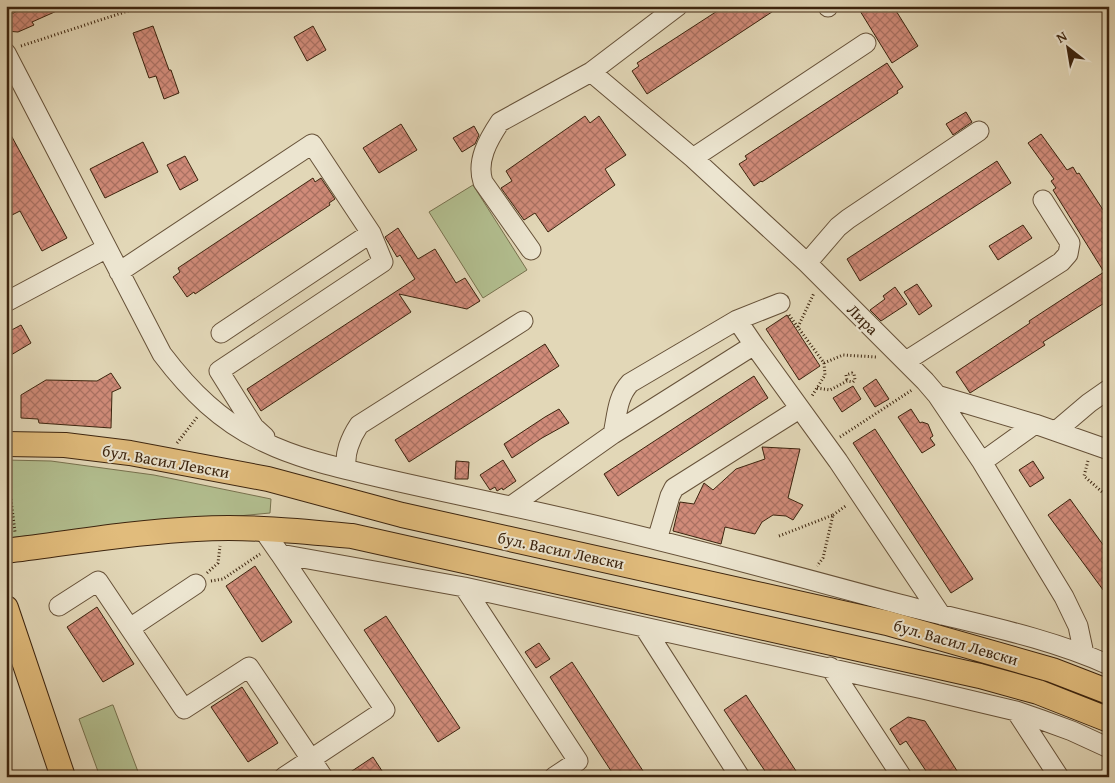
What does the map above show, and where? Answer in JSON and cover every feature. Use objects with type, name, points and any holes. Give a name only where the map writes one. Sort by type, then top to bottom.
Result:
[{"type":"main road","name":"бул. Васил Левски","points":[[6,444],[65,445],[130,453],[268,479],[402,515],[887,623],[1044,667],[1109,692]]},
{"type":"main road","name":"бул. Васил Левски","points":[[12,551],[112,537],[195,529],[271,541],[322,532],[379,542],[980,676],[1038,692],[1109,720]]},
{"type":"main road","points":[[6,608],[63,777]]},
{"type":"street","points":[[531,250],[483,182],[480,172],[480,161],[493,132],[500,122],[591,72],[678,6]]},
{"type":"street","points":[[693,158],[866,43]]},
{"type":"street","points":[[11,50],[107,248],[162,354],[183,381],[230,424],[266,443],[306,459],[407,485],[511,506],[657,540],[1019,634],[1084,654],[1109,665]]},
{"type":"street","name":"Лира","points":[[591,72],[693,158],[807,263],[931,388],[982,462],[1064,597],[1078,626],[1084,654]]},
{"type":"street","points":[[807,263],[838,227],[848,219],[979,132]]},
{"type":"street","points":[[119,272],[312,144],[371,233],[383,262],[219,371],[254,427],[275,446]]},
{"type":"street","points":[[906,361],[1061,262],[1068,254],[1070,243],[1043,200]]},
{"type":"street","points":[[221,333],[371,233]]},
{"type":"street","points":[[6,302],[107,248]]},
{"type":"street","points":[[613,434],[620,398],[623,390],[630,383],[737,320],[780,303]]},
{"type":"street","points":[[737,320],[827,446],[941,615]]},
{"type":"street","points":[[347,469],[345,462],[354,433],[359,426],[523,321]]},
{"type":"street","points":[[511,506],[613,434],[754,346]]},
{"type":"street","points":[[931,388],[1101,447]]},
{"type":"street","points":[[1056,431],[1109,389]]},
{"type":"street","points":[[657,540],[674,488],[799,409]]},
{"type":"street","points":[[982,462],[1035,424]]},
{"type":"street","points":[[402,515],[407,485]]},
{"type":"street","points":[[271,541],[1016,711],[1072,731],[1109,748]]},
{"type":"street","points":[[271,541],[385,710],[284,777]]},
{"type":"street","points":[[59,606],[98,581],[184,708],[249,667],[323,777]]},
{"type":"street","points":[[130,628],[196,584]]},
{"type":"street","points":[[464,586],[578,761],[554,777]]},
{"type":"street","points":[[644,627],[740,777]]},
{"type":"street","points":[[830,668],[902,777]]},
{"type":"street","points":[[1016,711],[1059,777]]},
{"type":"path","points":[[11,50],[143,6]]},
{"type":"path","points":[[798,328],[820,276]]},
{"type":"path","points":[[780,303],[824,363],[825,375],[811,398],[799,409]]},
{"type":"path","points":[[824,363],[843,355],[859,355],[906,361]]},
{"type":"path","points":[[817,388],[830,390],[847,381]]},
{"type":"path","points":[[827,446],[931,388]]},
{"type":"path","points":[[172,448],[208,404]]},
{"type":"path","points":[[1101,447],[1084,476],[1109,498]]},
{"type":"path","points":[[6,462],[12,551]]},
{"type":"path","points":[[779,536],[833,515],[823,558],[809,579]]},
{"type":"path","points":[[196,584],[222,579],[264,552],[271,541]]},
{"type":"path","points":[[196,584],[218,563],[220,545]]},
{"type":"green space","points":[[473,185],[527,270],[483,298],[429,212]]},
{"type":"green space","points":[[6,460],[51,461],[154,475],[271,499],[270,513],[6,538]]},
{"type":"green space","points":[[112,705],[140,777],[100,777],[79,719]]},
{"type":"building","points":[[29,6],[68,6],[32,22],[34,25],[18,32],[6,31],[6,19],[11,14]]},
{"type":"building","points":[[725,6],[781,6],[647,94],[632,71],[639,66],[637,63]]},
{"type":"building","points":[[857,6],[893,6],[918,46],[892,63]]},
{"type":"building","points":[[153,26],[179,93],[164,99],[156,76],[149,78],[133,33]]},
{"type":"building","points":[[313,26],[326,50],[307,61],[294,37]]},
{"type":"building","points":[[887,63],[903,87],[897,91],[898,93],[754,186],[739,164],[747,159],[745,156]]},
{"type":"building","points":[[966,112],[972,122],[953,135],[946,124]]},
{"type":"building","points":[[585,116],[590,123],[599,116],[626,155],[605,169],[615,185],[548,232],[535,213],[524,220],[501,188],[512,181],[506,171]]},
{"type":"building","points":[[401,124],[417,150],[379,173],[363,148]]},
{"type":"building","points":[[6,126],[67,238],[42,251],[20,211],[6,218]]},
{"type":"building","points":[[474,126],[479,135],[475,144],[462,152],[453,138]]},
{"type":"building","points":[[1041,134],[1067,170],[1073,167],[1077,174],[1079,173],[1109,219],[1109,300],[1043,342],[1045,345],[970,393],[956,372],[1104,272],[1053,190],[1056,188],[1051,181],[1054,179],[1028,143]]},
{"type":"building","points":[[143,142],[158,172],[105,198],[90,169]]},
{"type":"building","points":[[185,156],[198,180],[180,190],[167,165]]},
{"type":"building","points":[[997,161],[1011,183],[860,281],[847,259]]},
{"type":"building","points":[[313,178],[315,182],[321,178],[335,199],[329,203],[330,205],[195,294],[194,292],[187,297],[173,277],[180,272],[178,268]]},
{"type":"building","points":[[1023,225],[1032,238],[998,260],[989,246]]},
{"type":"building","points":[[398,228],[418,259],[435,249],[456,283],[465,278],[480,301],[467,309],[399,294],[411,312],[261,411],[247,389],[415,279],[400,255],[397,257],[385,237]]},
{"type":"building","points":[[917,284],[932,306],[919,315],[904,292]]},
{"type":"building","points":[[895,287],[907,304],[881,321],[870,310],[885,299],[883,296]]},
{"type":"building","points":[[787,315],[820,366],[799,380],[766,329]]},
{"type":"building","points":[[21,325],[31,343],[6,358],[6,333]]},
{"type":"building","points":[[545,344],[559,366],[409,462],[395,440]]},
{"type":"building","points":[[111,373],[121,388],[112,392],[111,428],[39,423],[38,419],[21,418],[21,395],[46,380],[97,381]]},
{"type":"building","points":[[754,376],[768,398],[618,496],[604,474]]},
{"type":"building","points":[[876,379],[889,399],[875,407],[863,388]]},
{"type":"building","points":[[853,386],[861,399],[842,412],[833,398]]},
{"type":"building","points":[[559,409],[569,423],[512,458],[504,444]]},
{"type":"building","points":[[911,409],[920,423],[928,424],[933,436],[930,438],[935,445],[922,453],[898,417]]},
{"type":"building","points":[[875,429],[973,579],[951,593],[853,443]]},
{"type":"building","points":[[762,447],[800,449],[788,498],[803,505],[793,520],[786,516],[773,515],[762,522],[755,534],[725,527],[721,544],[673,531],[680,502],[694,504],[704,483],[713,490],[736,469],[765,459]]},
{"type":"building","points":[[503,460],[516,481],[503,490],[502,488],[497,491],[495,487],[490,490],[480,475]]},
{"type":"building","points":[[456,461],[469,462],[468,479],[455,479]]},
{"type":"building","points":[[1033,461],[1044,478],[1030,487],[1019,470]]},
{"type":"building","points":[[1070,499],[1109,553],[1109,598],[1048,515]]},
{"type":"building","points":[[255,566],[292,622],[262,642],[226,586]]},
{"type":"building","points":[[97,607],[134,664],[103,682],[67,627]]},
{"type":"building","points":[[386,616],[460,728],[438,742],[364,630]]},
{"type":"building","points":[[539,643],[550,659],[536,668],[525,652]]},
{"type":"building","points":[[572,662],[647,777],[615,777],[550,677]]},
{"type":"building","points":[[242,687],[278,743],[248,762],[211,707]]},
{"type":"building","points":[[746,695],[800,777],[769,777],[724,710]]},
{"type":"building","points":[[908,717],[925,721],[961,777],[930,777],[906,741],[900,745],[890,729]]},
{"type":"building","points":[[373,757],[386,777],[343,777]]}]
